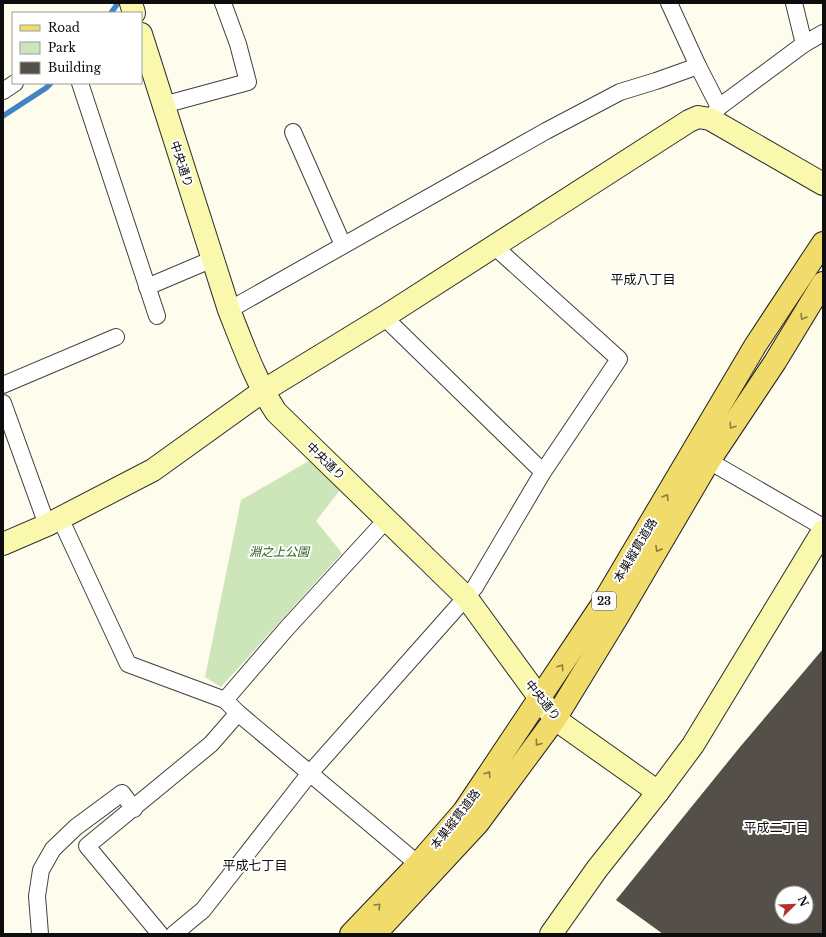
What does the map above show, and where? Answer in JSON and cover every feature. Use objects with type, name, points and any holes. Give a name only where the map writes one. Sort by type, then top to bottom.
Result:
[{"type":"main road","name":"本巣縦貫道路","points":[[375,934],[424,870],[601,606],[755,346],[823,244]]},
{"type":"main road","name":"本巣縦貫道路","points":[[351,934],[478,823],[555,720],[709,461],[775,362],[823,283]]},
{"type":"street","points":[[121,12],[131,3]]},
{"type":"street","points":[[163,105],[248,82],[238,44],[223,3]]},
{"type":"street","points":[[669,3],[698,66],[715,113],[823,184]]},
{"type":"street","points":[[794,3],[804,44]]},
{"type":"street","points":[[3,544],[54,521],[153,470],[262,391],[384,318],[689,121],[715,113],[804,44],[823,33]]},
{"type":"street","name":"中央通り","points":[[142,37],[229,310],[262,391],[276,412],[466,597],[555,720],[658,792]]},
{"type":"street","points":[[229,310],[546,131],[620,92],[698,66]]},
{"type":"street","points":[[3,91],[14,84]]},
{"type":"street","points":[[80,84],[157,316]]},
{"type":"street","points":[[293,132],[343,245]]},
{"type":"street","points":[[174,934],[203,910],[310,773],[475,587],[543,472],[618,359],[495,246]]},
{"type":"street","points":[[147,287],[213,259]]},
{"type":"street","points":[[384,318],[543,472]]},
{"type":"street","points":[[3,385],[116,337]]},
{"type":"street","points":[[3,403],[54,521],[128,664],[225,700],[238,713],[424,870]]},
{"type":"street","points":[[709,461],[823,526]]},
{"type":"street","points":[[225,700],[287,628],[387,519]]},
{"type":"street","points":[[551,934],[597,869],[693,745],[823,531]]},
{"type":"street","points":[[160,934],[87,846],[134,809],[211,744],[238,713]]},
{"type":"street","points":[[40,934],[37,896],[41,870],[53,850],[76,827],[122,793],[134,809]]},
{"type":"green space","name":"淵之上公園","points":[[309,461],[340,490],[316,521],[342,553],[221,687],[205,677],[241,500]]},
{"type":"building","points":[[823,649],[823,934],[663,934],[616,900],[740,747]]},
{"type":"waterway","points":[[112,12],[118,3]]},
{"type":"waterway","points":[[3,116],[50,84]]},
{"type":"district","name":"平成八丁目","points":[[643,279]]},
{"type":"district","name":"平成二丁目","points":[[776,827]]},
{"type":"district","name":"平成七丁目","points":[[255,865]]}]
